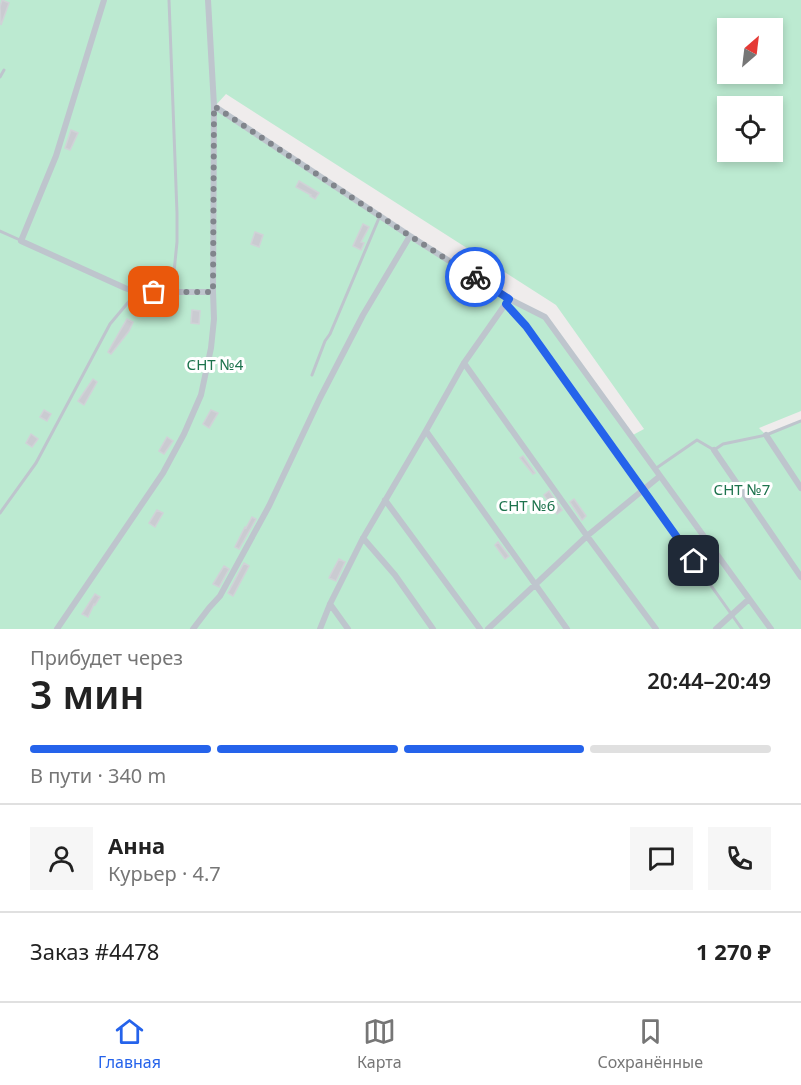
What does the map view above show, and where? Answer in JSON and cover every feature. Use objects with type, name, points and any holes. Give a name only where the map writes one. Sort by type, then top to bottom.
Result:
[{"type":"street","points":[[104,0],[56,156],[21,241],[136,292],[213,292]]},
{"type":"street","points":[[57,629],[163,473],[201,395],[211,348],[214,319],[214,106],[208,0]]},
{"type":"street","points":[[214,106],[507,301],[545,317],[771,629]]},
{"type":"street","points":[[193,629],[220,596],[269,506],[320,398],[363,315],[410,236]]},
{"type":"street","points":[[320,629],[363,538],[464,363],[507,301]]},
{"type":"street","points":[[464,363],[656,629]]},
{"type":"street","points":[[426,431],[567,629]]},
{"type":"street","points":[[766,435],[801,488]]},
{"type":"street","points":[[714,450],[801,577]]},
{"type":"street","points":[[488,629],[587,536],[660,476]]},
{"type":"street","points":[[385,500],[480,629]]},
{"type":"street","points":[[363,538],[395,575],[433,629]]},
{"type":"street","points":[[716,629],[749,599]]},
{"type":"street","points":[[330,604],[348,629]]},
{"type":"lane","points":[[169,0],[177,213],[177,242],[172,292]]},
{"type":"lane","points":[[0,77],[4,70]]},
{"type":"lane","points":[[312,375],[380,216]]},
{"type":"lane","points":[[0,231],[21,241]]},
{"type":"lane","points":[[0,513],[36,463],[110,324],[136,292]]},
{"type":"lane","points":[[507,301],[742,629]]},
{"type":"lane","points":[[655,469],[697,440],[714,450],[723,444],[766,435],[801,421]]},
{"type":"green space","points":[[0,0],[801,0],[801,411],[759,428],[766,435],[801,421],[801,629],[0,629]],"holes":[[[226,94],[556,305],[644,429],[631,436],[545,317],[410,236],[215,106]]]},
{"type":"building","points":[[2,0],[9,3],[1,25],[0,7]]},
{"type":"building","points":[[71,130],[78,133],[70,150],[65,148]]},
{"type":"building","points":[[299,181],[319,193],[315,199],[296,187]]},
{"type":"building","points":[[363,224],[369,227],[361,242],[364,243],[361,250],[353,246]]},
{"type":"building","points":[[255,232],[263,235],[259,247],[251,244]]},
{"type":"building","points":[[192,310],[200,311],[199,324],[191,323]]},
{"type":"building","points":[[127,319],[133,322],[129,331],[111,354],[108,352]]},
{"type":"building","points":[[93,379],[97,382],[84,405],[78,401]]},
{"type":"building","points":[[44,410],[51,414],[47,421],[40,417]]},
{"type":"building","points":[[211,410],[218,413],[209,428],[203,424]]},
{"type":"building","points":[[31,434],[38,439],[32,447],[26,443]]},
{"type":"building","points":[[167,437],[173,441],[164,454],[159,451]]},
{"type":"building","points":[[523,456],[535,473],[533,474],[520,458]]},
{"type":"building","points":[[549,491],[562,510],[557,514],[544,495]]},
{"type":"building","points":[[574,499],[586,516],[582,520],[570,502]]},
{"type":"building","points":[[157,510],[163,513],[155,527],[149,523]]},
{"type":"building","points":[[252,517],[256,519],[239,549],[235,547]]},
{"type":"building","points":[[498,542],[509,556],[505,559],[495,545]]},
{"type":"building","points":[[339,559],[345,562],[336,581],[329,578]]},
{"type":"building","points":[[244,563],[249,566],[233,596],[228,593]]},
{"type":"building","points":[[224,566],[229,569],[219,587],[213,584]]},
{"type":"building","points":[[95,594],[100,597],[88,617],[82,614]]},
{"type":"way so far","points":[[154,292],[213,292],[214,106],[475,277]]},
{"type":"route","points":[[475,277],[509,299],[506,304],[526,326],[694,561]]},
{"type":"park label","name":"СНТ №4","points":[[215,364]]},
{"type":"park label","name":"СНТ №7","points":[[742,489]]},
{"type":"park label","name":"СНТ №6","points":[[527,505]]}]
